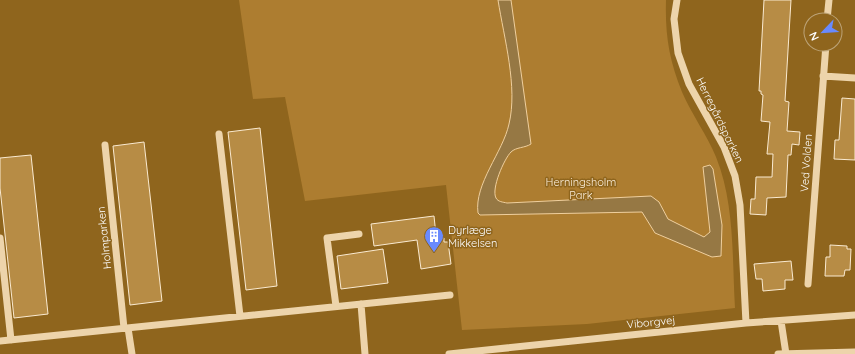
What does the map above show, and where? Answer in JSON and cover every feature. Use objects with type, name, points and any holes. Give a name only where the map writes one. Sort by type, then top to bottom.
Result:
[{"type":"street","name":"Herregårdsparken","points":[[677,0],[674,19],[678,53],[688,84],[724,147],[735,176],[740,205],[746,323]]},
{"type":"street","points":[[828,12],[829,0]]},
{"type":"street","name":"Ved Volden","points":[[808,284],[825,52]]},
{"type":"street","points":[[823,76],[855,78]]},
{"type":"street","points":[[219,134],[240,316]]},
{"type":"street","name":"Holmparken","points":[[105,146],[126,328],[132,354]]},
{"type":"street","points":[[336,306],[327,238],[359,234]]},
{"type":"street","points":[[0,238],[11,340]]},
{"type":"street","points":[[0,341],[450,295]]},
{"type":"street","points":[[361,304],[365,354]]},
{"type":"street","name":"Viborgvej","points":[[449,354],[746,323],[855,315]]},
{"type":"street","points":[[781,321],[786,354]]},
{"type":"street","points":[[778,354],[855,352]]},
{"type":"green space","name":"Herningsholm Park","points":[[239,0],[666,0],[667,36],[674,69],[682,92],[716,157],[727,193],[732,231],[735,308],[587,324],[462,330],[446,185],[305,201],[285,97],[253,99]]},
{"type":"shaded area","points":[[498,0],[511,0],[531,144],[513,150],[508,156],[502,167],[495,188],[496,198],[501,202],[507,203],[651,196],[659,202],[668,219],[704,237],[710,232],[703,167],[710,165],[713,169],[722,225],[721,256],[712,257],[655,233],[642,212],[480,215],[478,213],[480,191],[484,179],[506,135],[511,110],[512,94],[509,62]]},
{"type":"building","points":[[764,0],[791,0],[785,101],[789,102],[787,131],[800,132],[799,145],[792,144],[791,155],[788,155],[786,197],[767,198],[766,215],[750,214],[751,199],[755,199],[756,177],[772,177],[773,154],[767,154],[770,122],[761,121],[763,95],[761,94],[761,91],[759,91]]},
{"type":"building","points":[[842,98],[855,99],[855,160],[834,159],[835,140],[839,140]]},
{"type":"building","points":[[260,128],[277,286],[246,290],[228,132]]},
{"type":"building","points":[[144,142],[162,301],[130,305],[113,146]]},
{"type":"building","points":[[31,155],[48,314],[14,318],[0,188],[0,158]]},
{"type":"building","points":[[434,216],[436,235],[439,234],[439,239],[444,238],[444,242],[448,242],[451,264],[421,269],[417,240],[374,246],[371,224]]},
{"type":"building","points":[[830,245],[847,246],[847,249],[851,249],[850,270],[845,270],[844,276],[825,276],[826,257],[830,257]]},
{"type":"building","points":[[383,249],[388,283],[341,289],[337,256]]},
{"type":"building","points":[[791,261],[793,280],[785,280],[785,289],[763,291],[762,279],[756,279],[754,264]]},
{"type":"place","name":"Dyrlæge Mikkelsen","points":[[434,253]]}]
